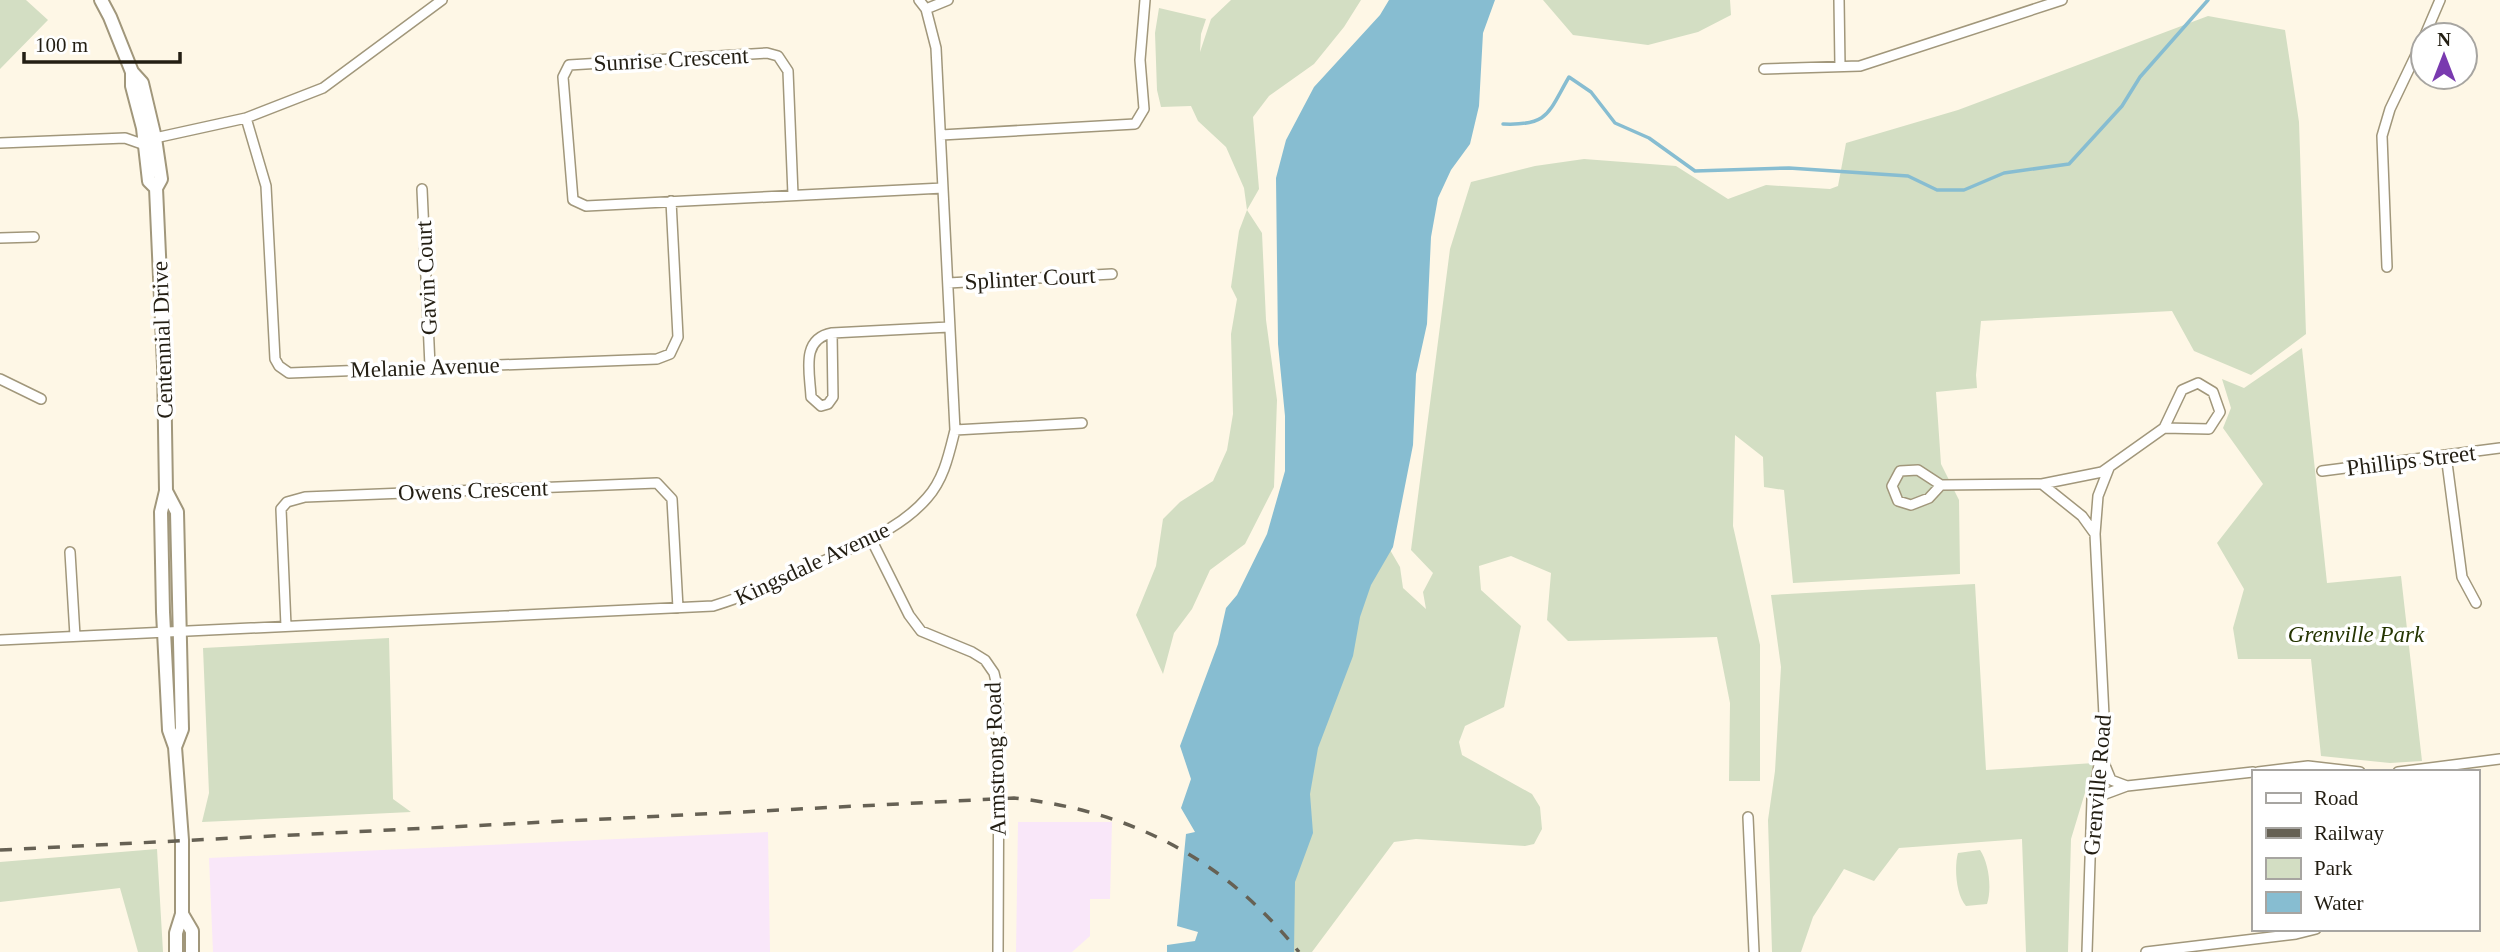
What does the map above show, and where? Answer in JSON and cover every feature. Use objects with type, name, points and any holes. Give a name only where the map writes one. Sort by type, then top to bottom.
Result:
[{"type":"main road","name":"Centennial Drive","points":[[101,0],[132,72],[142,83],[150,141],[161,179],[156,188],[164,366],[166,491],[161,512],[164,631],[169,730],[175,747],[182,840],[182,914],[176,933],[176,952]]},
{"type":"main road","name":"Centennial Drive","points":[[166,491],[177,512],[182,729],[175,747]]},
{"type":"main road","name":"Centennial Drive","points":[[182,914],[192,931],[192,952]]},
{"type":"street","points":[[0,143],[107,139],[150,141],[246,118],[323,88],[428,4],[442,0]]},
{"type":"street","name":"Kingsdale Avenue","points":[[0,640],[713,606],[758,592],[871,539],[906,519],[929,497],[947,465],[955,430],[936,48],[926,9],[919,0]]},
{"type":"street","points":[[926,9],[948,0]]},
{"type":"street","points":[[942,135],[1135,124],[1144,109],[1140,60],[1145,0]]},
{"type":"street","points":[[1839,0],[1840,66]]},
{"type":"street","points":[[1764,69],[1860,66],[2062,0]]},
{"type":"street","points":[[2432,21],[2440,0]]},
{"type":"street","name":"Sunrise Crescent","points":[[793,195],[788,71],[778,56],[767,53],[569,65],[563,77],[573,200],[586,206],[943,188]]},
{"type":"street","points":[[2387,267],[2382,136],[2390,109],[2409,69]]},
{"type":"street","name":"Melanie Avenue","points":[[246,118],[266,187],[275,359],[279,366],[289,373],[657,359],[670,354],[678,337],[671,201]]},
{"type":"street","name":"Gavin Court","points":[[422,190],[430,366]]},
{"type":"street","points":[[0,238],[34,237]]},
{"type":"street","name":"Splinter Court","points":[[948,283],[1112,274]]},
{"type":"street","points":[[832,333],[833,397],[828,404],[821,405],[811,397],[809,350],[819,337],[832,333],[949,327]]},
{"type":"street","points":[[0,379],[41,399]]},
{"type":"street","points":[[1941,485],[1929,498],[1911,505],[1898,501],[1892,486],[1900,471],[1918,470],[1941,485],[2042,484],[2102,472],[2164,428],[2182,390],[2198,383],[2213,392],[2220,412],[2208,429],[2164,428]]},
{"type":"street","points":[[955,430],[1083,423]]},
{"type":"street","name":"Phillips Street","points":[[2322,471],[2500,448]]},
{"type":"street","points":[[2446,455],[2462,577],[2476,603]]},
{"type":"street","name":"Grenville Road","points":[[2087,952],[2092,799],[2105,736],[2095,534],[2098,496],[2110,467]]},
{"type":"street","name":"Owens Crescent","points":[[286,626],[281,509],[287,502],[306,497],[657,483],[672,499],[678,608]]},
{"type":"street","points":[[2042,484],[2082,516],[2095,534]]},
{"type":"street","name":"Armstrong Road","points":[[871,539],[909,615],[920,631],[972,652],[985,660],[994,673],[999,722],[998,952]]},
{"type":"street","points":[[70,552],[75,636]]},
{"type":"street","points":[[2101,757],[2111,780],[2127,786]]},
{"type":"street","points":[[2433,770],[2500,759]]},
{"type":"street","points":[[2273,770],[2308,766],[2343,770]]},
{"type":"street","points":[[2092,799],[2127,786],[2252,772]]},
{"type":"street","points":[[1748,817],[1754,952]]},
{"type":"street","points":[[2146,952],[2308,931]]},
{"type":"shaded area","points":[[1018,822],[1112,822],[1110,899],[1090,899],[1090,936],[1072,952],[1016,952]]},
{"type":"shaded area","points":[[768,832],[770,952],[213,952],[209,858]]},
{"type":"green space","points":[[0,0],[26,0],[48,20],[0,69]]},
{"type":"green space","points":[[1231,0],[1361,0],[1344,27],[1314,64],[1269,96],[1253,117],[1259,189],[1247,210],[1244,188],[1226,147],[1198,121],[1191,106],[1161,107],[1157,90],[1155,33],[1159,8],[1206,19],[1201,34],[1200,52],[1211,19]]},
{"type":"green space","points":[[1543,0],[1730,0],[1731,15],[1698,32],[1648,45],[1573,35]]},
{"type":"green space","points":[[2208,16],[2285,30],[2299,122],[2306,334],[2251,375],[2194,351],[2172,311],[1981,321],[1977,388],[1936,392],[1941,464],[1959,500],[1960,574],[1793,583],[1784,490],[1764,487],[1763,457],[1735,435],[1733,526],[1760,645],[1760,781],[1729,781],[1730,703],[1717,637],[1568,641],[1547,620],[1551,573],[1511,556],[1479,566],[1481,590],[1521,626],[1504,707],[1465,726],[1459,742],[1462,755],[1532,794],[1540,807],[1542,829],[1534,844],[1525,846],[1416,839],[1394,842],[1312,952],[1272,952],[1269,888],[1379,531],[1400,567],[1403,588],[1426,609],[1423,592],[1433,573],[1411,550],[1450,249],[1471,182],[1535,166],[1584,159],[1676,166],[1728,199],[1766,185],[1830,189],[1838,186],[1846,143],[1958,110]]},
{"type":"green space","points":[[1247,210],[1262,233],[1266,320],[1277,400],[1274,487],[1245,544],[1210,570],[1192,609],[1174,633],[1163,674],[1136,615],[1156,566],[1163,519],[1180,502],[1213,481],[1227,450],[1233,414],[1231,334],[1237,299],[1231,287],[1239,231]]},
{"type":"green space","name":"Grenville Park","points":[[2302,348],[2327,583],[2401,576],[2422,761],[2390,763],[2321,756],[2311,659],[2238,659],[2233,628],[2244,589],[2217,543],[2263,484],[2223,428],[2231,408],[2222,379],[2244,388]]},
{"type":"green space","points":[[1975,584],[1986,770],[2094,763],[2071,839],[2068,952],[2026,952],[2022,839],[1899,848],[1874,881],[1844,869],[1813,917],[1801,952],[1772,952],[1768,820],[1775,771],[1781,667],[1771,595]]},
{"type":"green space","points":[[389,638],[393,799],[411,812],[202,822],[209,793],[203,648]]},
{"type":"green space","points":[[157,849],[163,952],[138,952],[120,888],[0,902],[0,862]]},
{"type":"green space","points":[[1980,850],[1989,876],[1987,904],[1966,906],[1957,881],[1958,853]]},
{"type":"water","points":[[1389,0],[1495,0],[1483,33],[1479,106],[1470,144],[1451,170],[1438,198],[1431,237],[1427,324],[1416,374],[1413,445],[1393,547],[1371,585],[1360,617],[1353,656],[1318,748],[1310,794],[1313,833],[1295,882],[1294,952],[1167,952],[1167,945],[1195,941],[1198,932],[1177,926],[1186,834],[1195,832],[1181,808],[1191,779],[1180,746],[1218,644],[1226,608],[1237,595],[1267,534],[1285,471],[1285,416],[1278,344],[1276,178],[1286,140],[1314,87],[1380,15]]},
{"type":"waterway","points":[[1503,124],[1530,123],[1545,115],[1569,77],[1591,92],[1615,123],[1649,138],[1695,171],[1789,168],[1908,176],[1937,190],[1964,190],[2004,173],[2069,164],[2122,106],[2140,77],[2208,0]]},
{"type":"railway","points":[[0,850],[1014,798],[1098,814],[1173,845],[1207,866],[1239,891],[1270,919],[1299,952]]}]
